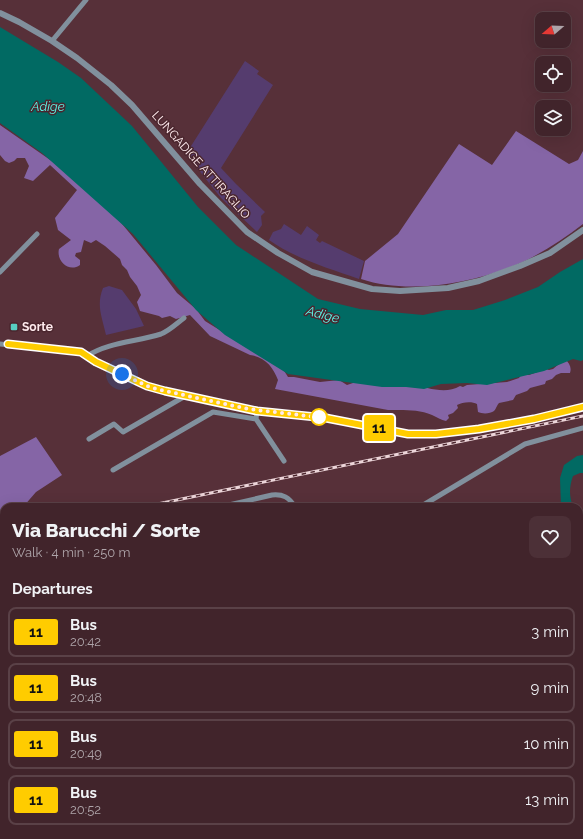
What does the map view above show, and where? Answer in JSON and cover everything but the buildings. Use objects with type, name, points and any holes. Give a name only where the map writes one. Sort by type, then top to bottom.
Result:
[{"type":"street","points":[[52,41],[86,0]]},
{"type":"street","name":"LUNGADIGE ATTIRAGLIO","points":[[0,13],[52,41],[77,58],[110,85],[132,105],[200,184],[247,232],[278,253],[312,272],[372,288],[400,291],[448,288],[479,281],[520,266],[550,253],[583,230]]},
{"type":"street","points":[[0,272],[37,234]]},
{"type":"street","points":[[87,356],[95,351],[107,347],[161,333],[171,328],[184,318]]},
{"type":"street","points":[[0,344],[81,352],[96,362],[147,386],[257,411],[326,418],[408,434],[436,434],[479,429],[534,419],[583,407]]},
{"type":"street","points":[[89,439],[114,424],[123,432],[187,395]]},
{"type":"street","points":[[257,411],[256,418],[284,461]]},
{"type":"street","points":[[113,470],[213,412],[256,418]]},
{"type":"street","points":[[427,503],[525,444],[583,428]]},
{"type":"street","points":[[237,503],[272,495],[280,495],[288,498],[292,503]]},
{"type":"shaded area","points":[[245,61],[259,71],[257,74],[273,85],[221,168],[265,212],[261,216],[262,225],[257,232],[221,198],[186,154]]},
{"type":"shaded area","points":[[0,125],[56,164],[118,219],[177,293],[196,309],[205,321],[283,369],[288,377],[320,382],[339,380],[347,385],[353,383],[398,383],[430,389],[448,390],[467,385],[507,382],[519,378],[521,375],[529,375],[546,369],[553,369],[565,359],[570,365],[570,373],[561,373],[556,375],[552,379],[546,381],[545,384],[530,388],[527,391],[516,395],[513,400],[499,403],[494,411],[490,413],[478,412],[477,404],[472,402],[459,404],[457,405],[458,408],[453,413],[448,415],[449,418],[446,421],[421,412],[410,410],[388,410],[275,389],[278,380],[268,363],[210,336],[190,315],[176,319],[170,316],[162,318],[140,311],[137,302],[141,295],[137,286],[122,265],[120,259],[96,240],[91,243],[84,240],[81,252],[76,253],[75,256],[80,260],[80,265],[72,268],[64,264],[59,258],[59,249],[71,240],[58,230],[55,218],[77,190],[50,165],[33,181],[24,178],[29,166],[25,158],[17,158],[9,163],[0,155]]},
{"type":"shaded area","points":[[516,131],[569,164],[578,160],[583,151],[583,224],[557,243],[529,259],[490,274],[468,280],[424,286],[402,286],[381,284],[361,279],[365,261],[398,234],[459,144],[492,165]]},
{"type":"shaded area","points":[[284,224],[301,235],[307,226],[319,235],[316,240],[320,243],[322,241],[364,261],[359,279],[301,258],[269,240],[273,232],[281,229]]},
{"type":"shaded area","points":[[109,286],[122,290],[136,309],[144,326],[106,335],[100,311],[100,300],[103,288]]},
{"type":"shaded area","points":[[36,437],[62,475],[36,492],[26,503],[0,503],[0,456]]},
{"type":"water","name":"Adige","points":[[0,27],[58,62],[81,78],[132,126],[198,207],[236,245],[318,299],[360,309],[423,315],[446,310],[473,310],[505,300],[538,287],[583,259],[583,360],[573,359],[544,371],[487,385],[467,383],[441,384],[424,389],[382,387],[288,374],[225,335],[196,310],[133,234],[42,153],[0,123]]},
{"type":"water","points":[[583,455],[583,473],[573,476],[570,492],[572,503],[561,503],[560,478],[564,465],[577,456]]},
{"type":"railway","points":[[162,503],[583,416]]},
{"type":"bus line","name":"11","points":[[8,344],[81,352],[96,362],[147,386],[165,391],[257,411],[326,418],[408,434],[436,434],[479,429],[534,419],[583,407]]},
{"type":"place","name":"Sorte","points":[[14,327]]},
{"type":"route","points":[[122,374],[147,386],[165,391],[257,411],[326,418],[319,417]]}]
